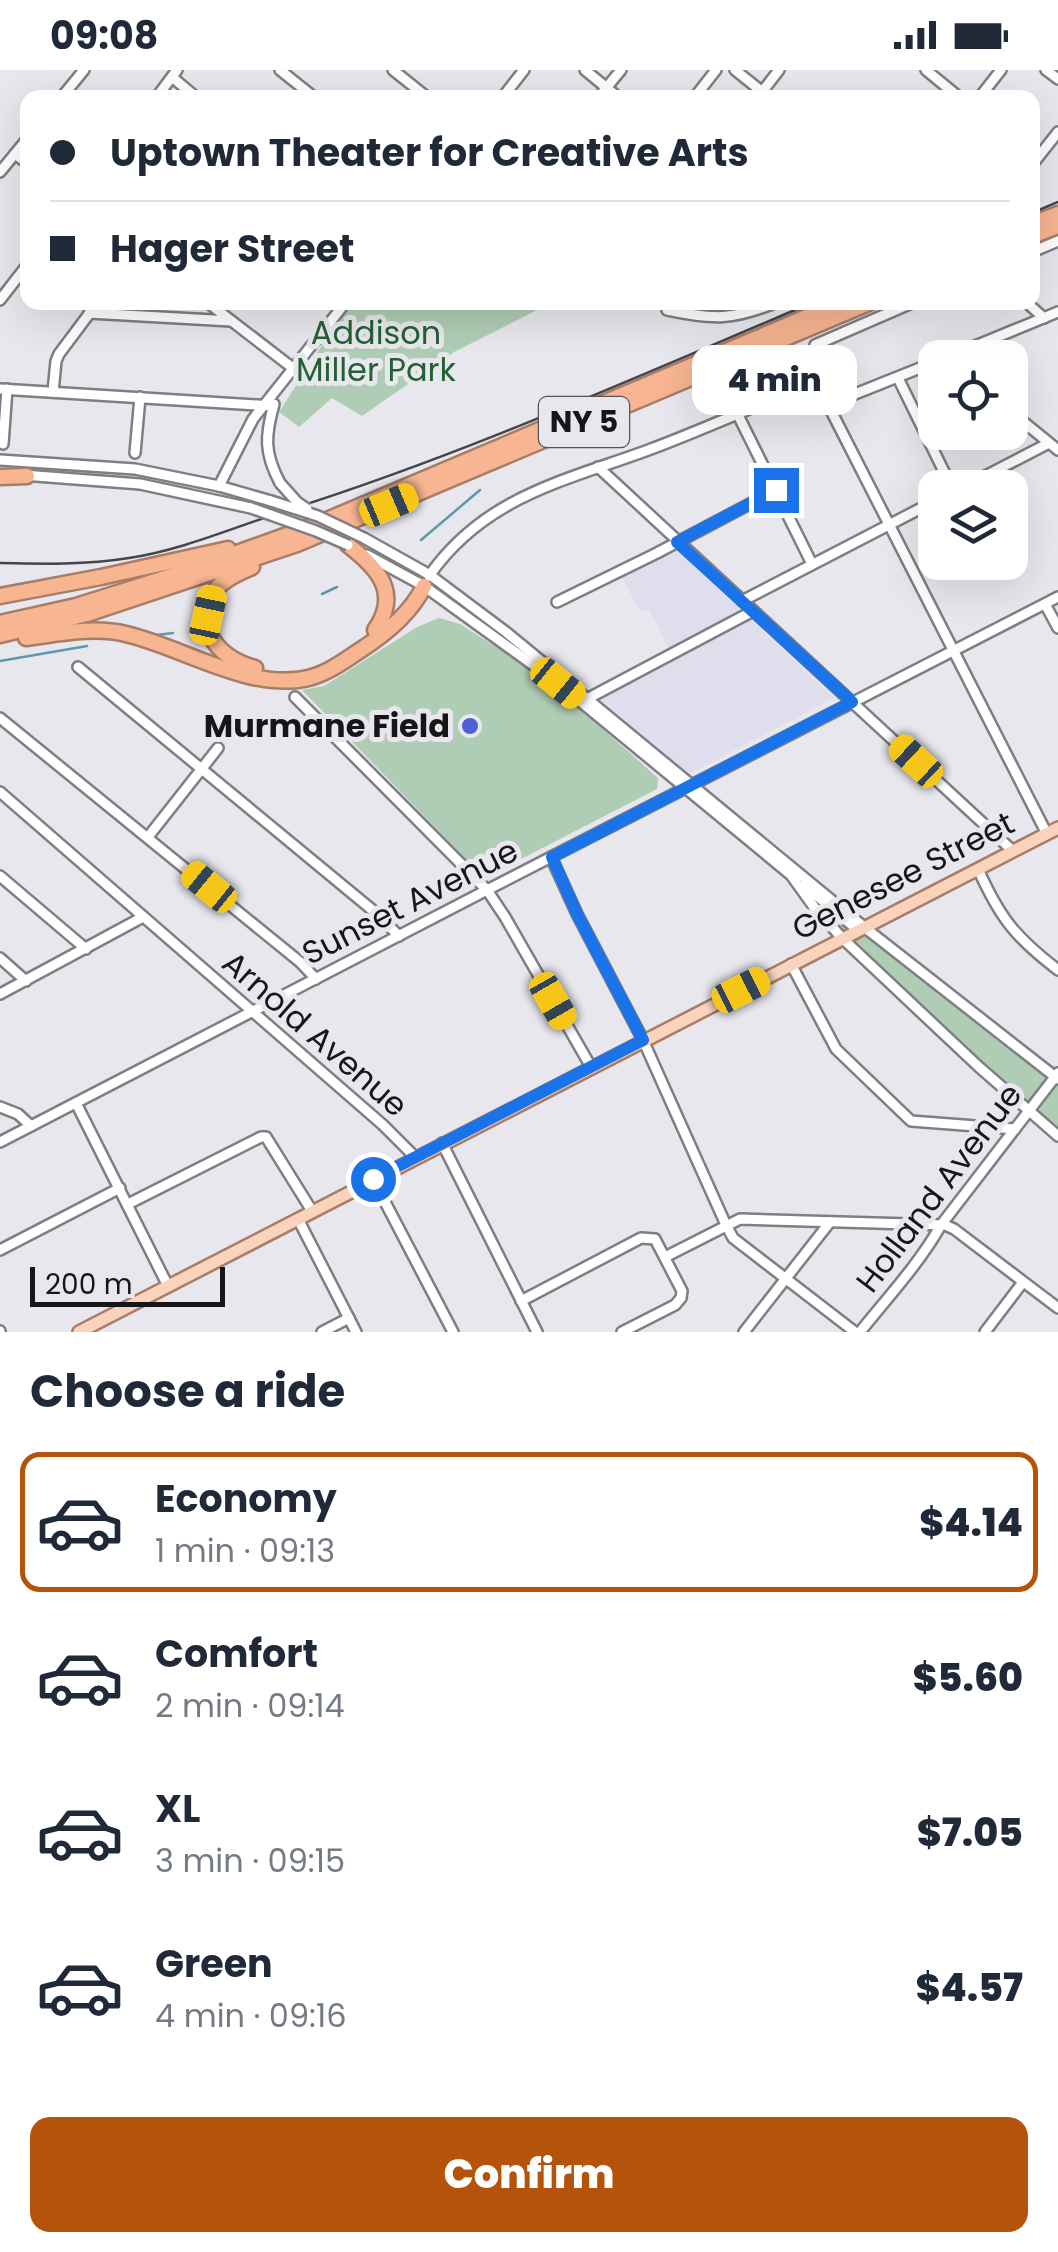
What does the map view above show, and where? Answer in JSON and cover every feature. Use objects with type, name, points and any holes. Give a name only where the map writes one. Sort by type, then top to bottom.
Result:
[{"type":"highway","name":"NY 5","points":[[0,623],[76,606],[299,537],[824,310]]},
{"type":"highway","name":"NY 5","points":[[0,638],[87,614],[299,537],[852,310]]},
{"type":"highway","points":[[0,475],[27,476]]},
{"type":"highway","points":[[0,596],[299,537]]},
{"type":"highway","points":[[299,537],[226,580],[212,596],[208,624],[211,636],[230,658],[259,669],[294,672],[324,663],[375,630],[427,581]]},
{"type":"highway","points":[[348,545],[374,567],[385,585],[384,615],[375,630]]},
{"type":"highway","points":[[0,638],[121,632],[248,675],[292,681],[336,667],[376,640],[417,600],[427,581]]},
{"type":"main road","name":"Genesee Street","points":[[82,1331],[1052,831]]},
{"type":"street","points":[[68,90],[84,70]]},
{"type":"street","points":[[280,70],[305,90]]},
{"type":"street","points":[[393,70],[418,90]]},
{"type":"street","points":[[506,70],[520,74]]},
{"type":"street","points":[[585,70],[609,90]]},
{"type":"street","points":[[607,88],[621,70]]},
{"type":"street","points":[[700,90],[716,70]]},
{"type":"street","points":[[736,70],[761,90]]},
{"type":"street","points":[[926,70],[950,90]]},
{"type":"street","points":[[985,90],[1001,70]]},
{"type":"street","points":[[1046,70],[1058,79]]},
{"type":"street","points":[[1040,152],[1058,132]]},
{"type":"street","points":[[0,172],[20,148]]},
{"type":"street","points":[[15,154],[20,158]]},
{"type":"street","points":[[0,300],[20,274]]},
{"type":"street","points":[[53,392],[56,360],[92,310]]},
{"type":"street","points":[[217,310],[294,368]]},
{"type":"street","points":[[220,486],[249,427],[337,310]]},
{"type":"street","points":[[667,310],[721,318],[755,310]]},
{"type":"street","points":[[816,346],[896,310]]},
{"type":"street","points":[[1035,310],[1044,318]]},
{"type":"street","points":[[990,340],[1058,312]]},
{"type":"street","points":[[90,313],[231,321]]},
{"type":"street","points":[[427,581],[448,550],[466,533],[503,507],[552,484],[779,397],[800,392],[855,394],[918,369]]},
{"type":"street","points":[[898,378],[943,470]]},
{"type":"street","points":[[3,444],[4,389],[268,406]]},
{"type":"street","points":[[822,393],[1052,831]]},
{"type":"street","points":[[136,452],[140,397]]},
{"type":"street","points":[[240,404],[246,411],[249,427]]},
{"type":"street","points":[[268,406],[268,457],[280,483],[297,502],[318,516]]},
{"type":"street","points":[[737,413],[812,564]]},
{"type":"street","points":[[1028,425],[1058,450]]},
{"type":"street","points":[[996,470],[1049,442]]},
{"type":"street","points":[[0,460],[135,469],[220,486],[318,516],[364,538],[584,700],[861,928]]},
{"type":"street","points":[[598,468],[1013,850]]},
{"type":"street","points":[[27,476],[140,484],[252,508],[316,530],[427,581]]},
{"type":"street","points":[[558,602],[776,490]]},
{"type":"street","points":[[742,601],[918,510]]},
{"type":"street","name":"Sunset Avenue","points":[[0,1142],[1058,597]]},
{"type":"street","points":[[1045,604],[1058,628]]},
{"type":"street","points":[[584,700],[753,611]]},
{"type":"street","points":[[78,668],[376,912],[399,936]]},
{"type":"street","points":[[295,697],[486,890],[505,916],[591,1067]]},
{"type":"street","points":[[0,718],[148,836],[316,979]]},
{"type":"street","points":[[148,836],[218,748]]},
{"type":"street","points":[[689,786],[791,876],[1057,1076]]},
{"type":"street","name":"Arnold Avenue","points":[[0,792],[416,1157]]},
{"type":"street","points":[[552,857],[643,1040],[726,1225],[739,1244],[857,1332]]},
{"type":"street","points":[[978,868],[1010,929],[1058,970]]},
{"type":"street","points":[[0,876],[86,949]]},
{"type":"street","points":[[791,876],[842,938],[1058,1136]]},
{"type":"street","points":[[0,994],[143,917]]},
{"type":"street","points":[[0,958],[26,981]]},
{"type":"street","points":[[791,964],[836,1049],[910,1121],[1016,1129]]},
{"type":"street","name":"Holland Avenue","points":[[857,1332],[930,1244],[1057,1076]]},
{"type":"street","points":[[76,1103],[168,1286]]},
{"type":"street","points":[[0,1107],[18,1114],[31,1126]]},
{"type":"street","points":[[128,1204],[261,1136],[278,1152],[312,1211]]},
{"type":"street","points":[[442,1143],[537,1332]]},
{"type":"street","points":[[373,1179],[453,1332]]},
{"type":"street","points":[[0,1250],[120,1188]]},
{"type":"street","points":[[298,1218],[356,1332]]},
{"type":"street","points":[[666,1258],[740,1218],[942,1225],[954,1229],[1058,1308]]},
{"type":"street","points":[[744,1332],[830,1222]]},
{"type":"street","points":[[521,1301],[641,1238],[655,1239],[682,1298],[622,1332]]},
{"type":"street","points":[[985,1332],[1023,1282]]},
{"type":"street","points":[[322,1332],[349,1318]]},
{"type":"shaded area","points":[[678,551],[834,698],[689,774],[599,698],[674,658],[649,609],[640,612],[622,577]]},
{"type":"green space","name":"Addison Miller Park","points":[[348,310],[537,310],[454,352],[362,416],[332,398],[299,427],[279,412]]},
{"type":"green space","points":[[439,618],[460,624],[569,699],[658,778],[657,789],[484,878],[302,690],[324,686],[417,627]]},
{"type":"green space","points":[[812,892],[1058,1085],[1058,1130],[895,982],[826,915]]},
{"type":"waterway","points":[[421,540],[480,490]]},
{"type":"waterway","points":[[322,594],[337,587]]},
{"type":"waterway","points":[[156,635],[173,633]]},
{"type":"waterway","points":[[0,661],[87,646]]},
{"type":"railway","points":[[1040,210],[1058,202]]},
{"type":"railway","points":[[0,563],[113,560],[188,544],[417,466],[795,310]]},
{"type":"place","name":"Murmane Field","points":[[470,726]]},
{"type":"route","points":[[373,1179],[643,1040],[552,857],[852,702],[677,542],[776,490]]}]
